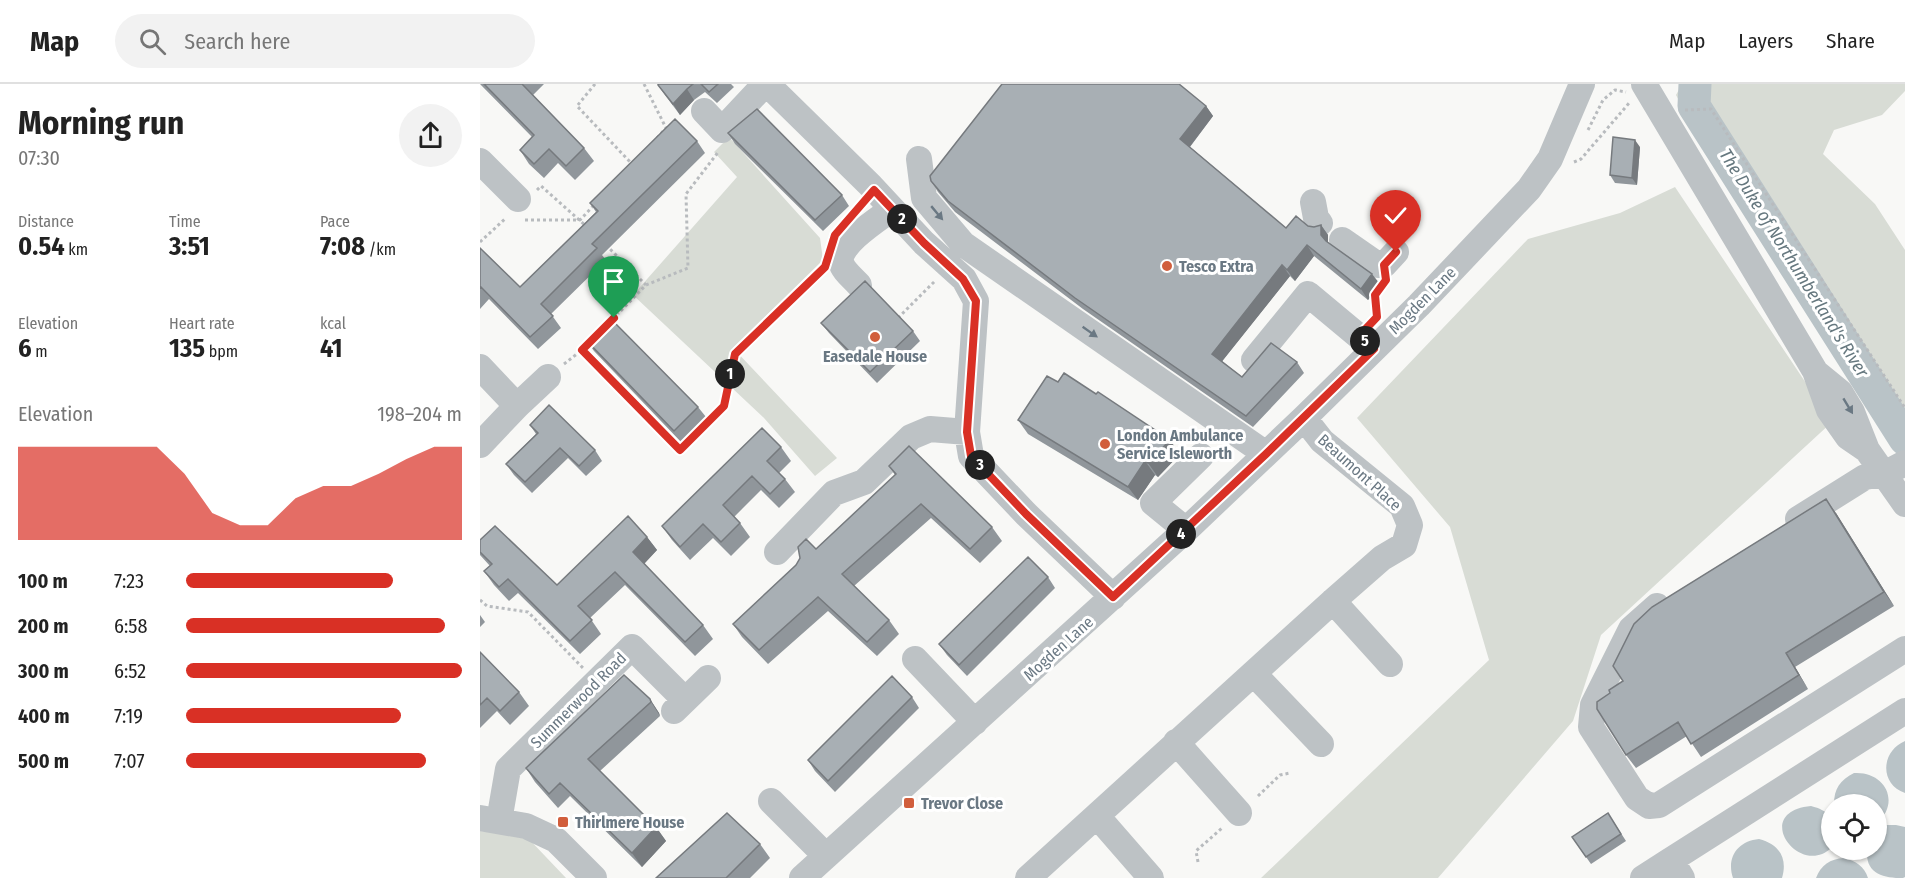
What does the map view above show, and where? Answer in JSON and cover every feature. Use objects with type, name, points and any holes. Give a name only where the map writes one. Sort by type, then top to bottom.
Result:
[{"type":"street","points":[[704,111],[722,130],[766,84],[924,243],[963,279],[976,301],[967,432],[971,456],[1026,514],[1113,597]]},
{"type":"street","name":"Mogden Lane","points":[[802,878],[1113,597],[1304,418],[1366,342],[1419,305],[1529,189],[1550,159],[1582,84]]},
{"type":"street","points":[[1640,90],[1815,371],[1829,410],[1848,437],[1896,468],[1905,504]]},
{"type":"street","points":[[919,159],[924,198],[963,244],[1266,454]]},
{"type":"street","points":[[480,160],[521,201]]},
{"type":"street","points":[[859,285],[840,260],[842,250],[868,226],[892,209]]},
{"type":"street","points":[[1342,240],[1378,265],[1390,258]]},
{"type":"street","points":[[1254,360],[1308,294],[1366,342]]},
{"type":"street","points":[[480,367],[518,405]]},
{"type":"street","points":[[480,445],[548,377]]},
{"type":"street","name":"Beaumont Place","points":[[1028,878],[1333,601],[1382,558],[1404,545],[1410,525],[1402,506],[1322,441],[1304,418]]},
{"type":"street","points":[[779,554],[834,493],[864,482],[911,437],[930,429],[967,432]]},
{"type":"street","points":[[1186,530],[1153,503],[1201,456]]},
{"type":"street","points":[[1774,534],[1865,477],[1896,468]]},
{"type":"street","points":[[1673,597],[1652,609],[1631,629],[1593,705],[1591,727],[1636,798],[1649,807],[1659,805],[1905,649]]},
{"type":"street","points":[[1333,601],[1390,664]]},
{"type":"street","name":"Summerwood Road","points":[[594,878],[556,840],[526,826],[489,819],[508,769],[632,646],[678,707],[708,678]]},
{"type":"street","points":[[915,659],[975,722]]},
{"type":"street","points":[[1254,674],[1321,744]]},
{"type":"street","points":[[1643,878],[1676,869],[1905,711]]},
{"type":"street","points":[[1176,742],[1231,821]]},
{"type":"street","points":[[771,801],[826,856]]},
{"type":"street","points":[[1097,816],[1151,878]]},
{"type":"path","points":[[595,84],[577,106],[632,164],[639,157]]},
{"type":"path","points":[[644,84],[666,128]]},
{"type":"path","points":[[1583,138],[1603,100],[1615,90],[1626,92],[1640,90]]},
{"type":"path","points":[[1572,156],[1572,163],[1581,159],[1640,90]]},
{"type":"path","points":[[1681,110],[1711,109],[1905,408]]},
{"type":"path","points":[[652,142],[666,128],[674,124]]},
{"type":"path","points":[[722,130],[724,145],[686,194],[688,268],[646,285],[582,350],[680,450],[724,406],[735,354],[825,267]]},
{"type":"path","points":[[480,242],[521,201],[541,186],[589,228]]},
{"type":"path","points":[[504,220],[580,220],[595,204]]},
{"type":"path","points":[[605,244],[646,285]]},
{"type":"path","points":[[1366,342],[1377,317],[1375,295],[1386,280],[1390,258]]},
{"type":"path","points":[[898,318],[949,266]]},
{"type":"path","points":[[480,600],[487,606],[528,612],[597,682]]},
{"type":"path","points":[[1258,796],[1280,775],[1290,773]]},
{"type":"path","points":[[1198,862],[1196,851],[1231,821]]},
{"type":"shaded area","points":[[1682,84],[1905,84],[1905,91],[1882,115],[1834,130],[1823,154],[1875,204],[1905,250],[1905,424],[1729,144],[1695,131],[1676,95]]},
{"type":"shaded area","points":[[729,137],[820,238],[823,260],[733,348],[837,458],[815,476],[764,418],[633,295],[737,177],[714,152]]},
{"type":"shaded area","points":[[1675,187],[1832,422],[1601,635],[1573,721],[1438,878],[1261,878],[1489,660],[1450,527],[1357,418],[1528,239],[1620,213]]},
{"type":"shaded area","points":[[1905,741],[1905,793],[1891,782],[1886,767],[1891,752]]},
{"type":"shaded area","points":[[1854,773],[1874,777],[1886,789],[1888,797],[1887,808],[1887,794],[1835,794],[1845,779]]},
{"type":"shaded area","points":[[1811,806],[1821,810],[1821,854],[1806,855],[1786,840],[1782,830],[1784,819],[1793,811]]},
{"type":"shaded area","points":[[1887,825],[1905,827],[1905,877],[1882,875],[1872,869],[1868,860],[1887,860]]},
{"type":"shaded area","points":[[480,831],[526,836],[566,878],[480,878]]},
{"type":"shaded area","points":[[1759,839],[1772,844],[1783,858],[1782,878],[1733,878],[1731,863],[1736,851],[1745,843]]},
{"type":"shaded area","points":[[1834,860],[1849,860],[1859,865],[1868,878],[1816,878],[1827,864]]},
{"type":"building","points":[[484,84],[522,84],[584,148],[566,166],[549,149],[534,164],[520,150],[534,135]]},
{"type":"building","points":[[658,84],[693,84],[673,104]]},
{"type":"building","points":[[701,84],[718,84],[709,92]]},
{"type":"building","name":"Tesco Extra","points":[[1002,84],[1179,84],[1206,106],[1180,139],[1286,228],[1296,216],[1308,226],[1321,225],[1321,235],[1326,241],[1372,274],[1361,289],[1307,245],[1287,270],[1282,265],[1212,354],[1242,377],[1271,343],[1297,362],[1246,416],[1075,298],[948,201],[931,181],[930,176]]},
{"type":"building","points":[[757,109],[842,195],[815,220],[728,133]]},
{"type":"building","points":[[675,119],[697,141],[592,244],[597,248],[541,304],[553,316],[530,337],[480,288],[480,248],[520,287],[598,211],[590,203]]},
{"type":"building","points":[[1613,137],[1635,140],[1632,178],[1610,175]]},
{"type":"building","name":"Easedale House","points":[[865,281],[913,331],[870,372],[821,323]]},
{"type":"building","points":[[613,321],[698,407],[674,431],[586,340]]},
{"type":"building","name":"London Ambulance Service Isleworth","points":[[1064,373],[1096,394],[1098,392],[1170,440],[1148,463],[1145,461],[1128,487],[1018,420],[1047,376],[1058,382]]},
{"type":"building","points":[[549,405],[595,450],[579,466],[560,448],[525,482],[506,464],[538,433],[530,425]]},
{"type":"building","points":[[762,428],[781,447],[767,461],[785,479],[770,494],[752,476],[723,505],[740,523],[721,542],[703,524],[680,547],[662,526]]},
{"type":"building","points":[[909,446],[992,527],[970,549],[921,504],[842,574],[889,620],[867,642],[818,597],[759,650],[733,624],[796,565],[800,558],[798,547],[806,539],[816,549],[896,474],[889,466]]},
{"type":"building","points":[[1826,499],[1884,592],[1786,653],[1799,675],[1691,744],[1678,722],[1626,755],[1597,709],[1597,702],[1623,681],[1613,666],[1634,624],[1652,607]]},
{"type":"building","points":[[628,516],[647,537],[633,552],[703,625],[685,642],[615,572],[578,606],[592,620],[570,641],[508,579],[499,587],[484,571],[492,564],[480,552],[480,540],[495,526],[557,585]]},
{"type":"building","points":[[1028,557],[1048,577],[959,665],[939,644]]},
{"type":"building","points":[[480,652],[519,692],[500,711],[487,698],[480,705]]},
{"type":"building","points":[[624,675],[651,702],[588,759],[656,827],[632,853],[560,783],[549,794],[526,768]]},
{"type":"building","points":[[892,676],[912,697],[828,781],[808,760]]},
{"type":"building","points":[[727,813],[760,844],[726,878],[656,878]]},
{"type":"building","points":[[1608,813],[1621,834],[1586,857],[1572,837]]},
{"type":"waterway","name":"The Duke of Northumberland's River","points":[[1695,84],[1694,106],[1905,439]]},
{"type":"place","name":"Tesco Extra","points":[[1167,266]]},
{"type":"place","name":"Easedale House","points":[[875,337]]},
{"type":"place","name":"London Ambulance Service Isleworth","points":[[1105,444]]},
{"type":"place","name":"Trevor Close","points":[[909,803]]},
{"type":"place","name":"Thirlmere House","points":[[563,822]]},
{"type":"route","points":[[614,318],[582,350],[680,450],[724,406],[735,354],[825,267],[835,235],[874,190],[924,243],[963,279],[976,301],[967,432],[971,456],[1026,514],[1113,597],[1304,418],[1374,349],[1359,336],[1377,317],[1375,295],[1386,280],[1384,265],[1396,252]]}]
